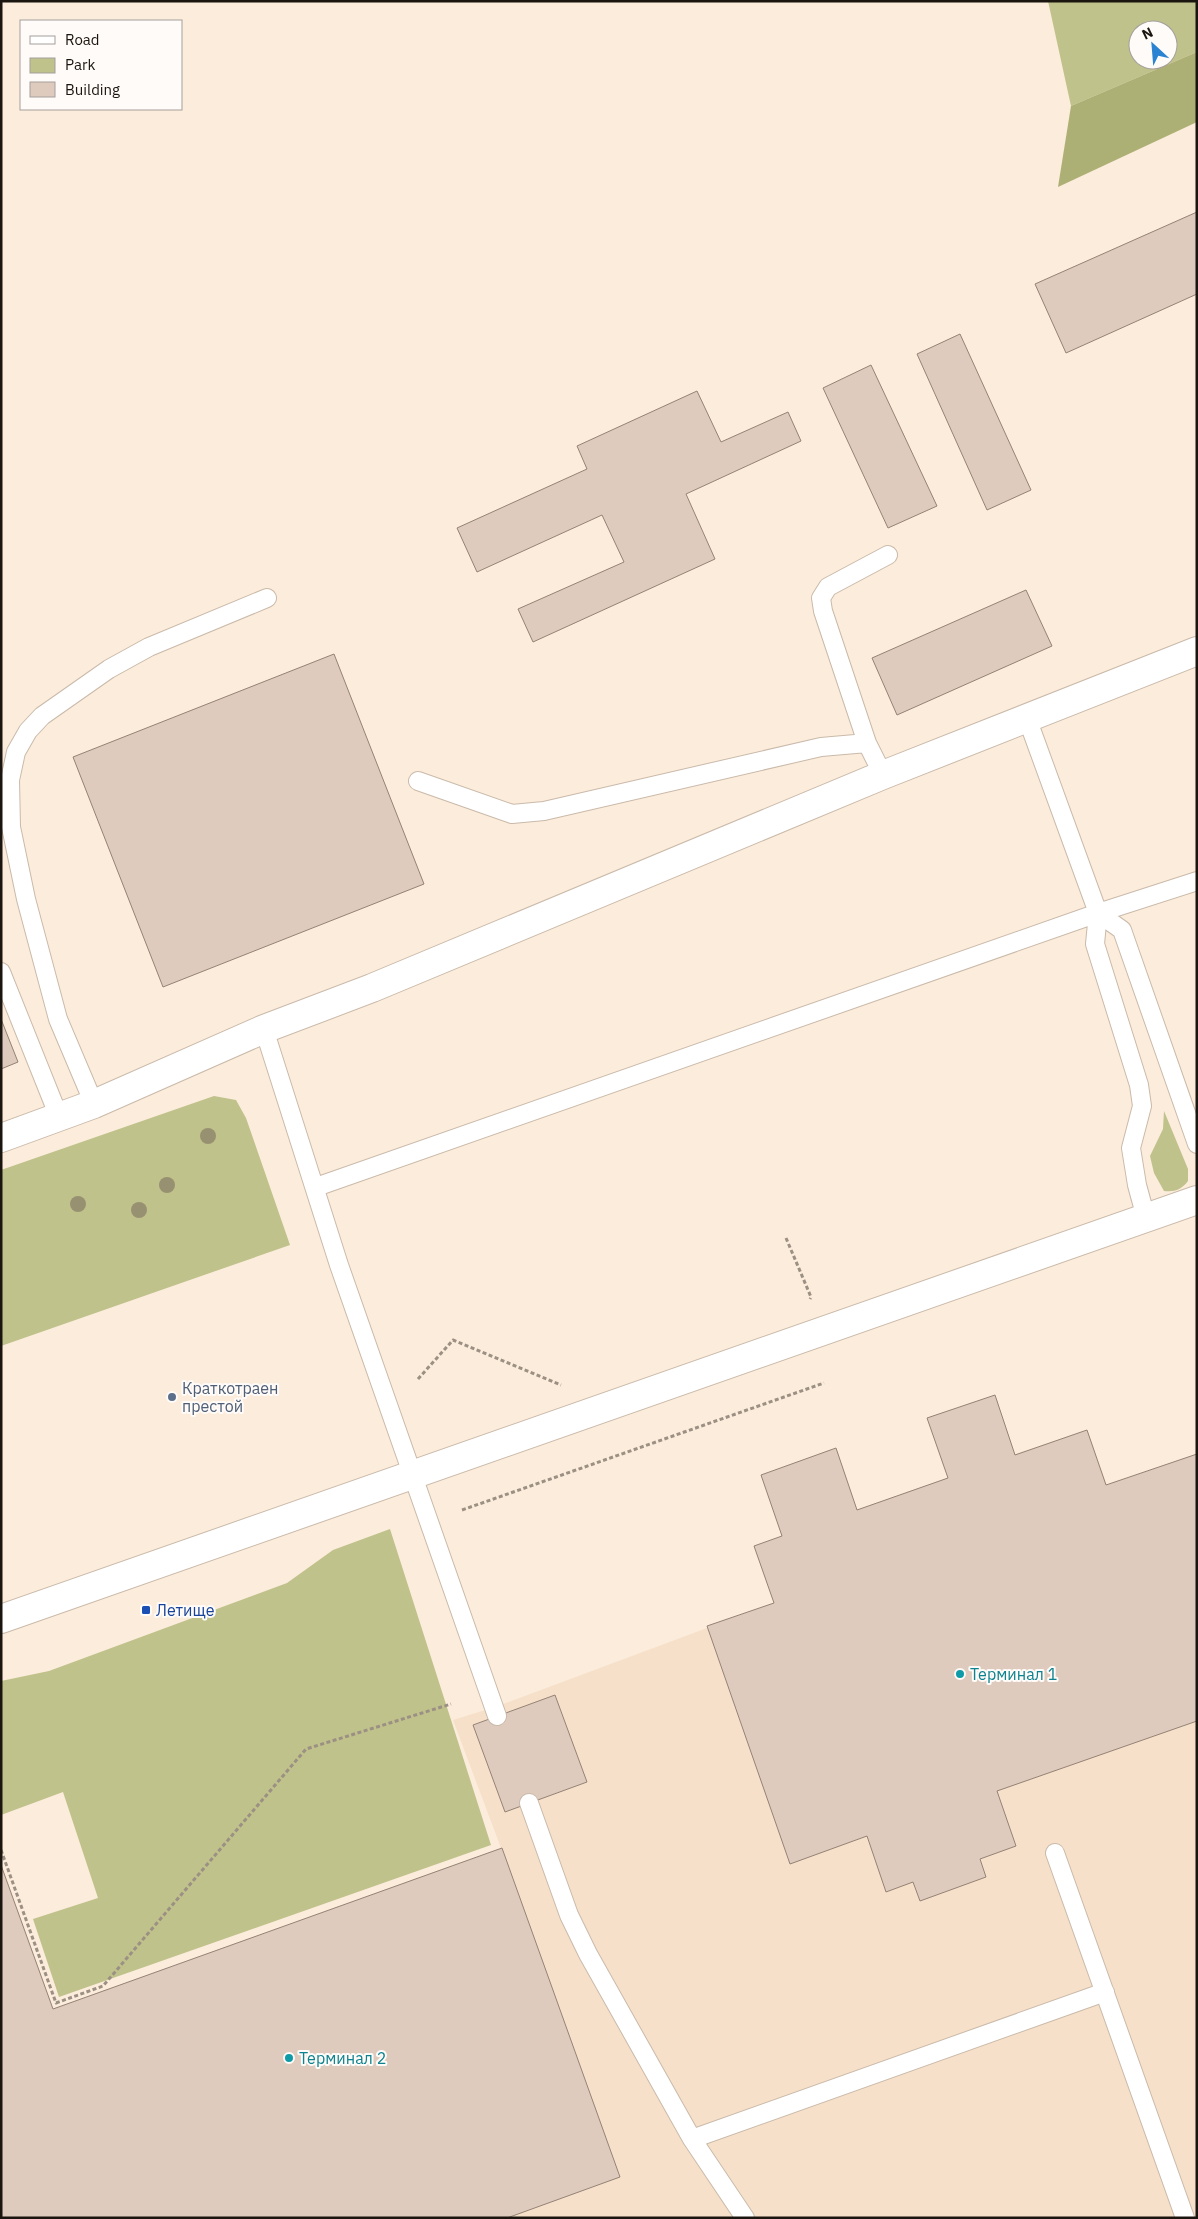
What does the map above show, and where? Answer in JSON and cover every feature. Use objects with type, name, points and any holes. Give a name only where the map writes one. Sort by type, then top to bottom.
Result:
[{"type":"street","points":[[1,1138],[94,1104],[264,1029],[372,988],[883,775],[1197,651]]},
{"type":"street","points":[[1,1618],[1197,1200]]},
{"type":"lane","points":[[883,775],[867,743],[823,611],[821,598],[828,586],[888,555]]},
{"type":"lane","points":[[94,1104],[58,1020],[26,899],[11,827],[10,780],[16,752],[28,731],[42,716],[109,668],[149,647],[267,598]]},
{"type":"lane","points":[[1027,718],[1098,914],[1095,944],[1139,1085],[1142,1106],[1132,1148],[1137,1185],[1146,1218]]},
{"type":"lane","points":[[418,781],[512,814],[544,811],[821,747],[867,743]]},
{"type":"lane","points":[[316,1187],[1197,881]]},
{"type":"lane","points":[[1098,914],[1122,930],[1197,1144]]},
{"type":"lane","points":[[1,972],[59,1117]]},
{"type":"lane","points":[[264,1029],[339,1264],[497,1716]]},
{"type":"lane","points":[[529,1803],[569,1915],[588,1954],[692,2138],[745,2218]]},
{"type":"lane","points":[[1055,1853],[1185,2218]]},
{"type":"lane","points":[[692,2138],[1105,1992]]},
{"type":"path","points":[[786,1238],[811,1297],[807,1303]]},
{"type":"path","points":[[418,1379],[453,1340],[566,1387]]},
{"type":"path","points":[[462,1510],[824,1383]]},
{"type":"path","points":[[1,1850],[56,2003],[103,1986],[306,1749],[451,1704]]},
{"type":"shaded area","points":[[995,1395],[1015,1454],[1087,1430],[1107,1485],[1197,1454],[1197,2218],[1,2218],[1,1865],[53,2009],[501,1848],[453,1720],[495,1707],[774,1603],[754,1546],[782,1536],[761,1475],[836,1448],[857,1510],[948,1478],[927,1418]]},
{"type":"green space","points":[[1048,1],[1197,1],[1197,52],[1178,60],[1178,20],[1128,20],[1128,70],[1155,70],[1071,106]]},
{"type":"green space","points":[[1197,52],[1197,122],[1058,187],[1071,106],[1155,70],[1178,70],[1178,60]]},
{"type":"green space","points":[[214,1096],[236,1100],[246,1118],[290,1245],[1,1346],[1,1170]]},
{"type":"green space","points":[[1164,1111],[1188,1169],[1188,1181],[1177,1190],[1171,1191],[1164,1191],[1154,1173],[1150,1156],[1163,1129]]},
{"type":"green space","points":[[390,1529],[491,1845],[59,1997],[33,1919],[98,1898],[63,1792],[1,1815],[1,1681],[49,1671],[287,1583],[333,1550]]},
{"type":"building","points":[[1197,212],[1197,294],[1066,353],[1035,284]]},
{"type":"building","points":[[960,334],[1031,490],[987,510],[917,354]]},
{"type":"building","points":[[871,365],[937,506],[888,528],[823,388]]},
{"type":"building","points":[[697,391],[721,442],[788,412],[801,441],[686,494],[715,559],[533,642],[518,609],[624,562],[602,515],[477,572],[457,528],[587,469],[577,446]]},
{"type":"building","points":[[1026,590],[1052,646],[897,715],[872,658]]},
{"type":"building","points":[[334,654],[424,884],[163,987],[73,757]]},
{"type":"building","points":[[1,1019],[18,1062],[1,1069]]},
{"type":"building","name":"Терминал 1","points":[[995,1395],[1015,1455],[1087,1430],[1106,1485],[1197,1454],[1197,1721],[997,1791],[1016,1846],[980,1859],[986,1877],[920,1901],[913,1882],[886,1892],[867,1836],[790,1864],[707,1626],[774,1603],[754,1546],[782,1536],[761,1475],[836,1448],[857,1510],[948,1478],[927,1418]]},
{"type":"building","points":[[555,1695],[587,1782],[505,1812],[473,1725]]},
{"type":"building","name":"Терминал 2","points":[[502,1848],[620,2177],[507,2218],[1,2218],[1,1865],[53,2009]]},
{"type":"place","name":"Краткотраен престой","points":[[172,1397]]},
{"type":"place","name":"Летище","points":[[146,1610]]},
{"type":"place","name":"Терминал 1","points":[[960,1674]]},
{"type":"place","name":"Терминал 2","points":[[289,2058]]}]
